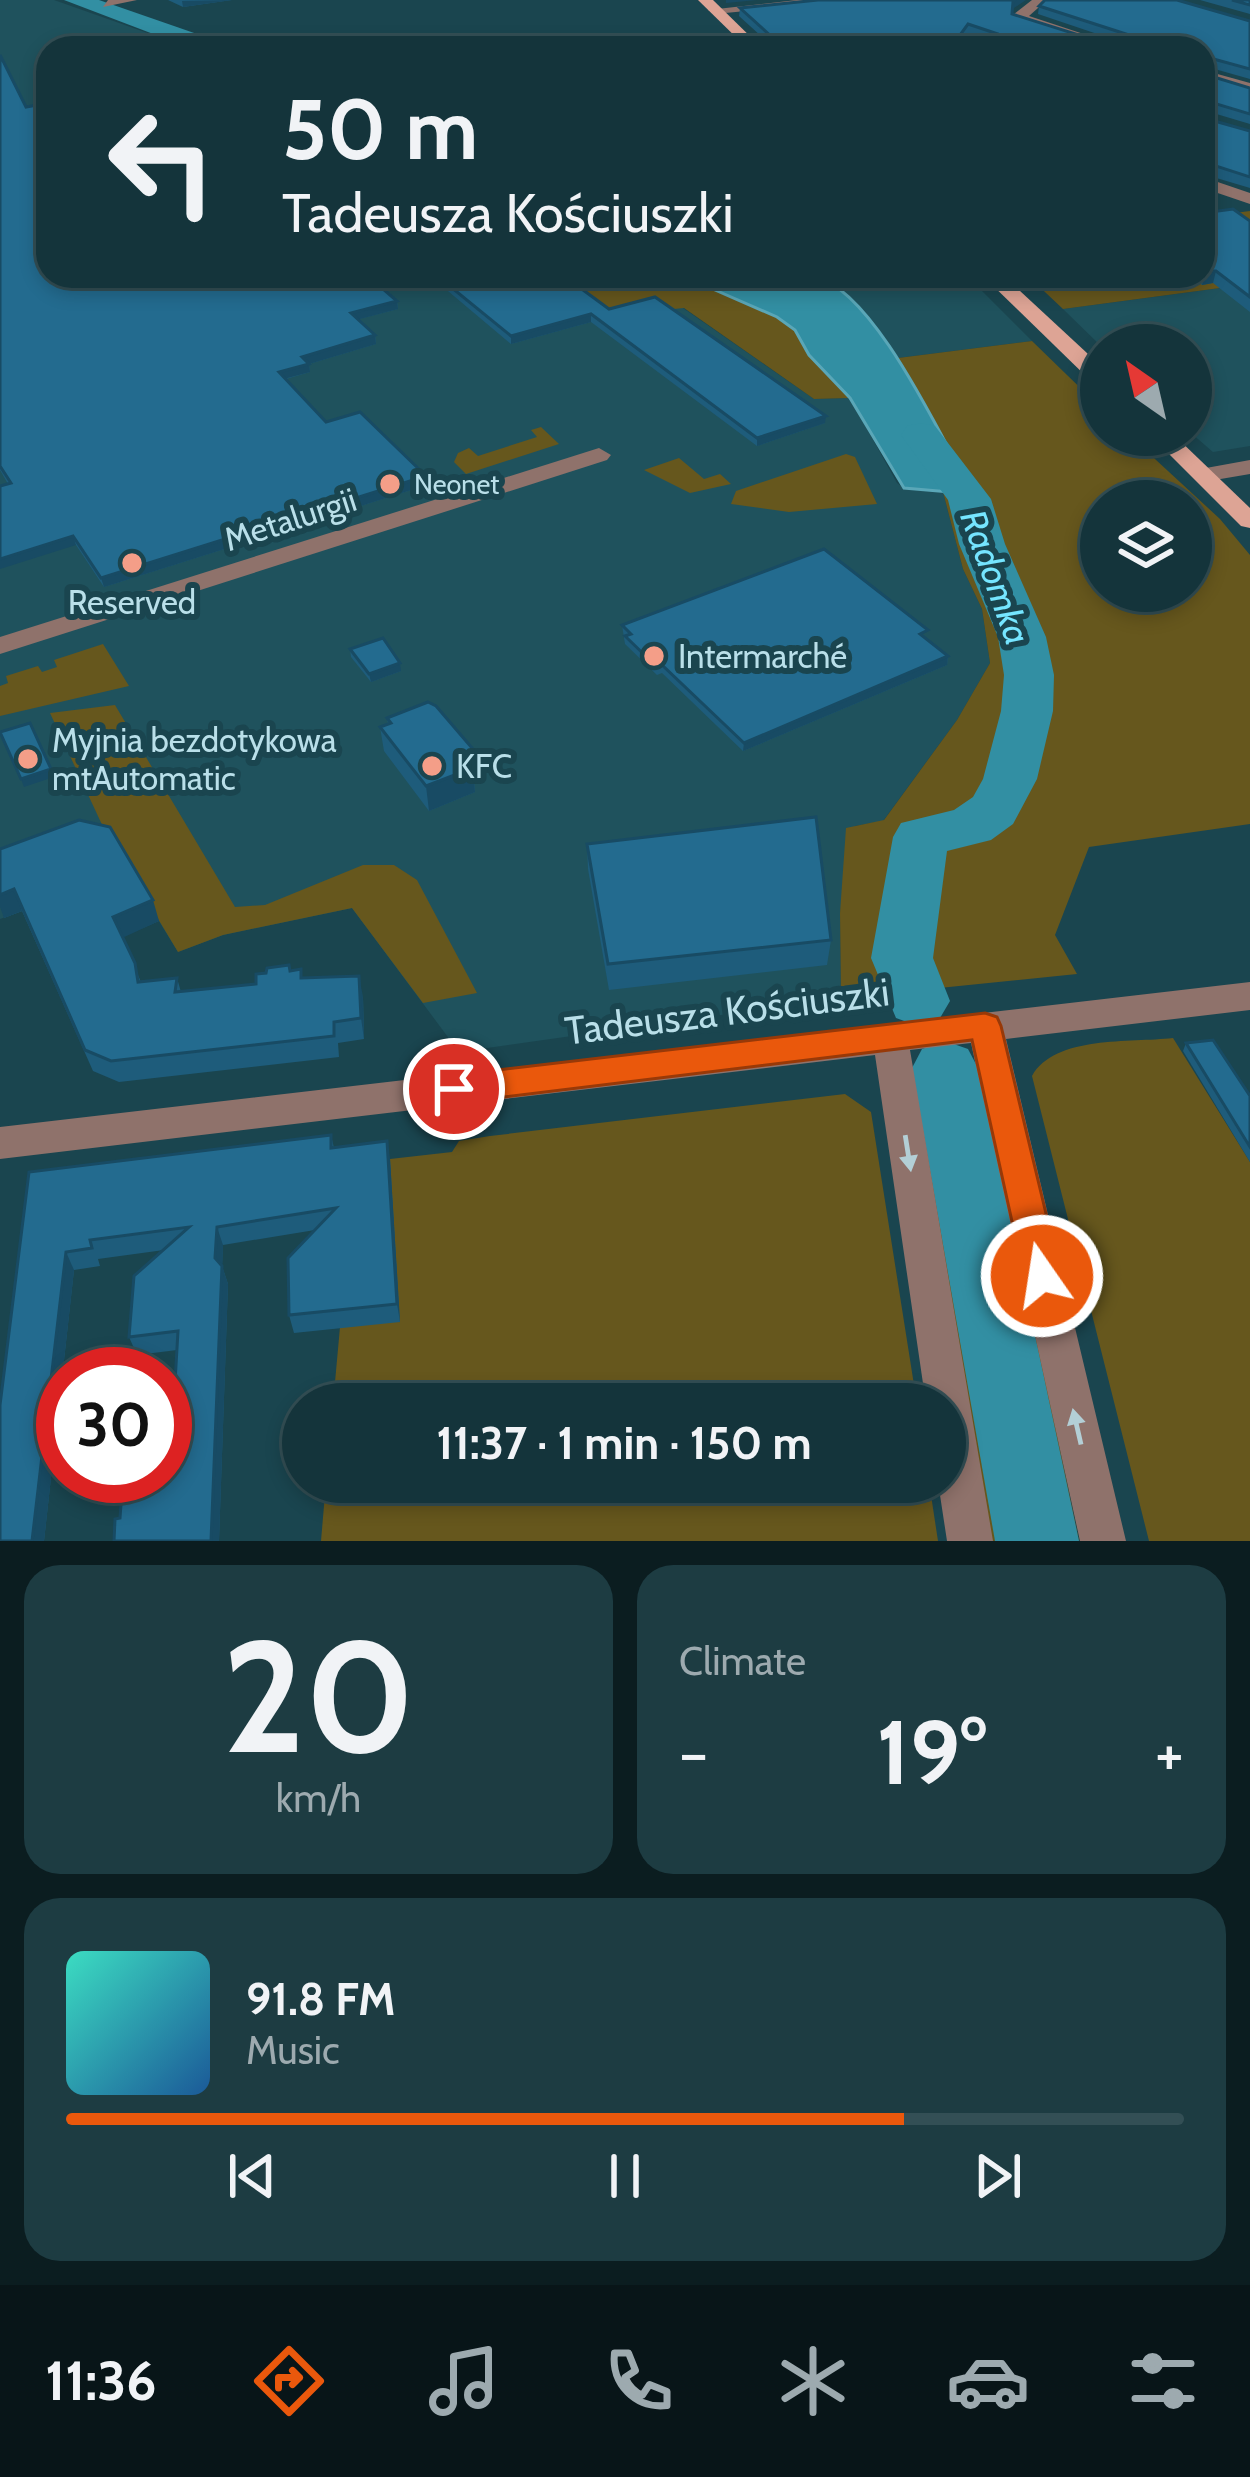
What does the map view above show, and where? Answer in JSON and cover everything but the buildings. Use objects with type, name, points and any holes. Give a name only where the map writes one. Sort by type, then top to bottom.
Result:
[{"type":"main road","points":[[710,5],[742,36]]},
{"type":"main road","points":[[1006,288],[1080,358]]},
{"type":"main road","points":[[1183,456],[1250,521]]},
{"type":"street","points":[[108,4],[130,0]]},
{"type":"street","points":[[710,5],[851,0]]},
{"type":"street","points":[[1040,0],[1019,17],[1080,36]]},
{"type":"street","points":[[1215,78],[1250,88]]},
{"type":"street","points":[[1215,187],[1250,201]]},
{"type":"street","points":[[1215,206],[1250,201]]},
{"type":"street","name":"Metalurgii","points":[[0,646],[599,455]]},
{"type":"street","points":[[1203,475],[1250,466]]},
{"type":"street","name":"Tadeusza Kościuszki","points":[[0,1142],[1250,996]]},
{"type":"street","points":[[985,1026],[1103,1541]]},
{"type":"street","points":[[890,1037],[970,1541]]},
{"type":"shaded area","points":[[0,0],[54,0],[156,36],[36,36],[36,288],[606,288],[683,308],[814,399],[850,398],[897,483],[943,492],[963,569],[982,609],[990,663],[957,720],[883,821],[855,826],[840,913],[841,998],[459,1052],[352,908],[223,935],[178,952],[130,874],[0,919]]},
{"type":"shaded area","points":[[1250,211],[1250,284],[1063,309],[1041,288],[1215,288],[1215,215]]},
{"type":"shaded area","points":[[1250,284],[1250,446],[1212,451],[1212,324],[1080,326],[1063,309]]},
{"type":"shaded area","points":[[575,288],[712,288],[757,307],[785,310],[819,367],[850,398],[814,399],[684,308],[611,315]]},
{"type":"shaded area","points":[[711,288],[837,288],[859,307],[902,365],[967,483],[961,493],[904,488],[850,398],[809,355],[795,330],[777,317]]},
{"type":"shaded area","points":[[836,288],[979,288],[1032,341],[898,358],[847,294]]},
{"type":"shaded area","points":[[1032,341],[1080,388],[1080,456],[1152,456],[1178,480],[1080,480],[1080,612],[1212,612],[1212,512],[1250,555],[1250,824],[1089,847],[1055,935],[1077,974],[841,998],[846,828],[884,820],[957,720],[990,663],[982,609],[963,569],[943,492],[961,493],[966,482],[898,358]]},
{"type":"shaded area","points":[[541,427],[559,444],[466,474],[454,462],[458,453],[469,448],[478,456],[537,437],[531,430]]},
{"type":"shaded area","points":[[846,454],[855,457],[877,504],[789,512],[731,504],[736,491]]},
{"type":"shaded area","points":[[679,458],[704,479],[720,474],[731,484],[690,493],[644,470]]},
{"type":"shaded area","points":[[103,644],[129,686],[0,716],[0,686],[8,683],[6,676],[38,666],[42,672],[57,667],[54,660]]},
{"type":"shaded area","points":[[115,705],[235,907],[265,905],[363,865],[394,865],[417,880],[477,993],[423,1003],[352,908],[223,935],[178,952],[104,829],[50,713]]},
{"type":"shaded area","points":[[1173,1038],[1250,1162],[1250,1541],[1149,1541],[1032,1076],[1043,1063],[1075,1047]]},
{"type":"shaded area","points":[[962,1065],[972,1065],[1027,1290],[1079,1541],[1045,1541],[962,1120]]},
{"type":"shaded area","points":[[930,1069],[938,1093],[1024,1541],[991,1541],[913,1071]]},
{"type":"shaded area","points":[[845,1094],[871,1112],[914,1383],[335,1383],[340,1327],[390,1159],[452,1152],[459,1141]]},
{"type":"shaded area","points":[[324,1503],[932,1503],[938,1541],[321,1541]]},
{"type":"waterway","name":"Radomka","points":[[76,0],[180,36]]},
{"type":"waterway","name":"Radomka","points":[[918,1001],[902,958],[921,837],[971,826],[993,810],[1010,779],[1027,711],[1029,675],[1022,637],[982,544],[969,499],[921,435]]},
{"type":"waterway","name":"Radomka","points":[[945,1068],[1037,1541]]},
{"type":"place","name":"Neonet","points":[[390,484]]},
{"type":"place","name":"Reserved","points":[[132,563]]},
{"type":"place","name":"Intermarché","points":[[654,656]]},
{"type":"place","name":"Myjnia bezdotykowa mtAutomatic","points":[[28,759]]},
{"type":"place","name":"KFC","points":[[432,766]]},
{"type":"route","points":[[454,1089],[985,1026],[1042,1276]]}]
